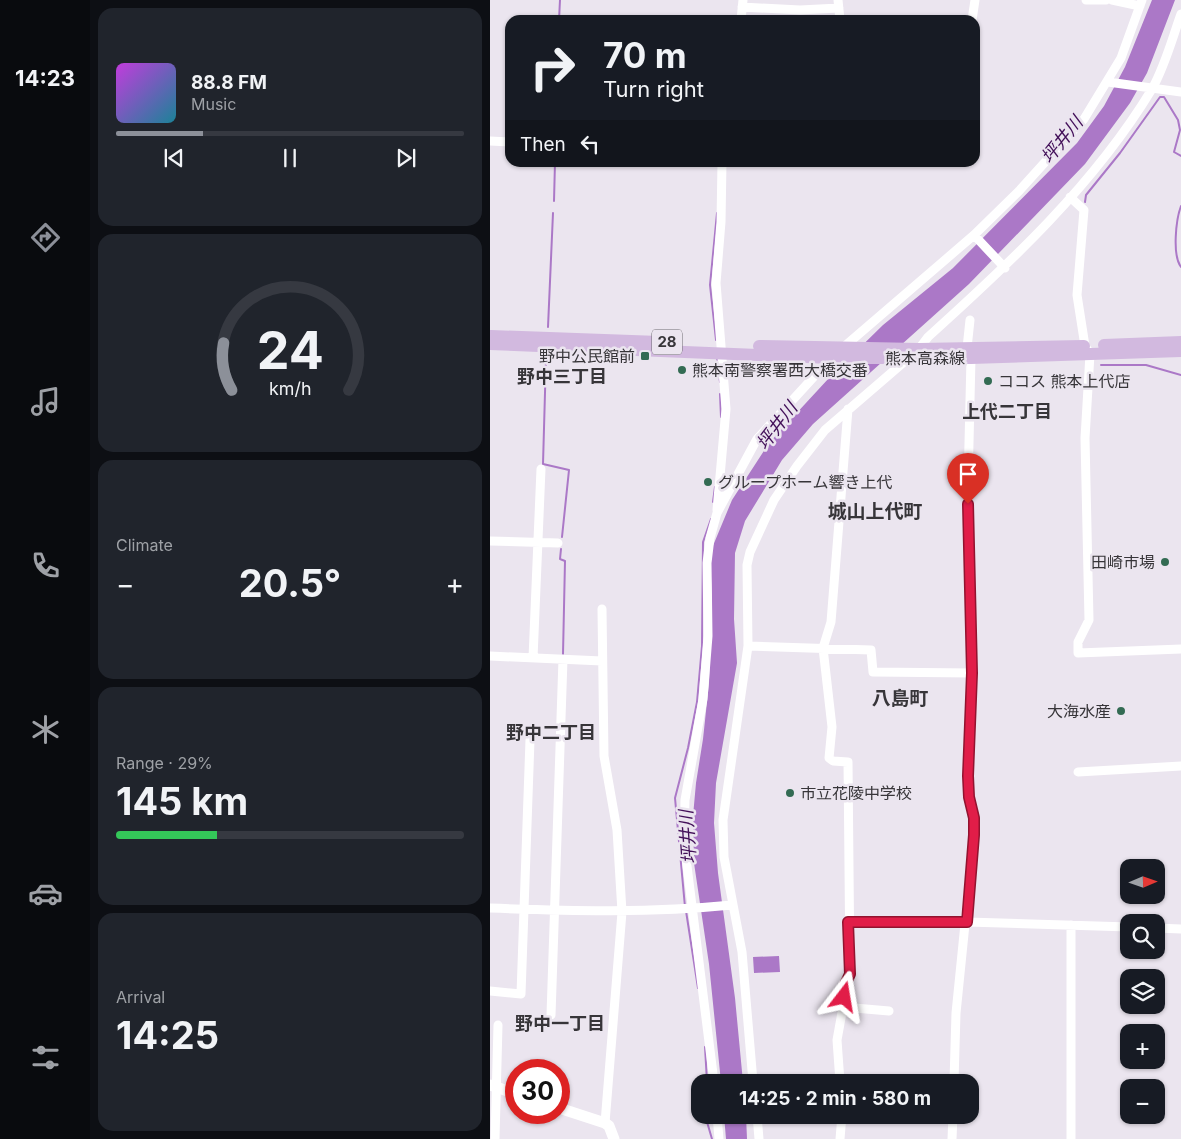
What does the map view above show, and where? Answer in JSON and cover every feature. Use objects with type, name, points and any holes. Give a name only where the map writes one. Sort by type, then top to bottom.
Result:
[{"type":"main road","name":"熊本高森線","points":[[490,336],[722,348],[831,358],[907,358],[969,353],[1087,350],[1181,352]]},
{"type":"main road","name":"熊本高森線","points":[[1087,350],[1181,342]]},
{"type":"main road","name":"熊本高森線","points":[[490,344],[919,349],[969,353]]},
{"type":"main road","points":[[492,1086],[505,1090]]},
{"type":"main road","points":[[570,1112],[609,1126],[614,1139]]},
{"type":"street","points":[[973,15],[975,0]]},
{"type":"street","points":[[1086,0],[1106,0]]},
{"type":"street","points":[[717,513],[757,439],[831,358],[976,237],[1084,119],[1110,82],[1141,3],[1112,0]]},
{"type":"street","points":[[742,4],[800,10],[839,4]]},
{"type":"street","points":[[753,1074],[742,952],[730,905],[724,857],[723,820],[748,646],[747,565],[758,530],[797,466],[825,430],[848,408],[919,349],[928,337],[1046,226],[1102,160],[1148,87],[1181,14]]},
{"type":"street","points":[[1110,82],[1181,92]]},
{"type":"street","points":[[490,141],[505,142]]},
{"type":"street","points":[[713,1074],[695,909],[684,842],[685,800],[703,699],[708,636],[707,563],[710,538],[717,513],[725,436],[722,348],[716,283],[721,222],[722,167]]},
{"type":"street","points":[[1070,197],[1084,210],[1077,296],[1087,350],[1085,438],[1089,620],[1078,642],[1078,653],[1181,649]]},
{"type":"street","points":[[976,237],[1004,266]]},
{"type":"street","points":[[954,1074],[956,1013],[967,922],[974,835],[974,818],[969,797],[968,776],[972,673],[968,485],[970,320]]},
{"type":"street","points":[[839,1074],[837,1040],[843,1007],[844,987],[850,974],[848,922],[848,762],[833,761],[829,758],[832,727],[823,648],[832,622],[848,408]]},
{"type":"street","points":[[534,658],[541,469]]},
{"type":"street","points":[[490,541],[558,543]]},
{"type":"street","points":[[602,609],[604,756],[617,830],[622,912],[605,1124]]},
{"type":"street","points":[[748,646],[871,650],[873,672],[972,673]]},
{"type":"street","points":[[490,656],[602,662]]},
{"type":"street","points":[[551,1014],[564,659]]},
{"type":"street","points":[[490,991],[521,994],[530,740]]},
{"type":"street","points":[[1078,772],[1181,766]]},
{"type":"street","points":[[490,908],[622,912],[695,909],[730,905]]},
{"type":"street","points":[[848,922],[967,922],[1120,927]]},
{"type":"street","points":[[1071,926],[1071,1139]]},
{"type":"street","points":[[1165,928],[1181,929]]},
{"type":"street","points":[[843,1007],[889,1011]]},
{"type":"street","points":[[495,1139],[492,1086],[498,1025]]},
{"type":"street","points":[[718,1124],[719,1139]]},
{"type":"street","points":[[758,1124],[759,1139]]},
{"type":"street","points":[[840,1139],[841,1124]]},
{"type":"street","points":[[952,1139],[953,1124]]},
{"type":"shaded area","points":[[1152,0],[1175,0],[1147,73],[1130,103],[1085,164],[969,284],[813,424],[782,460],[745,521],[735,553],[734,619],[737,663],[716,783],[714,823],[718,873],[735,998],[742,1074],[720,1074],[709,964],[694,863],[693,816],[709,683],[712,600],[710,553],[732,500],[769,443],[829,378],[883,325],[953,268],[1077,143],[1104,106],[1125,67]]},
{"type":"shaded area","points":[[779,956],[780,972],[754,973],[753,957]]},
{"type":"shaded area","points":[[725,1124],[746,1124],[747,1139],[726,1139]]},
{"type":"waterway","points":[[559,15],[560,0]]},
{"type":"waterway","points":[[1085,202],[1086,195],[1120,153],[1160,97],[1164,97],[1178,120],[1180,130],[1174,152],[1181,156]]},
{"type":"waterway","points":[[554,201],[555,167]]},
{"type":"waterway","points":[[1181,206],[1176,228],[1176,254],[1181,267]]},
{"type":"waterway","points":[[548,327],[553,213]]},
{"type":"waterway","points":[[716,340],[710,285],[717,213]]},
{"type":"waterway","points":[[546,357],[543,464],[569,470],[562,537]]},
{"type":"waterway","points":[[717,357],[720,382]]},
{"type":"waterway","points":[[1101,365],[1146,365],[1181,375]]},
{"type":"waterway","points":[[720,394],[721,417]]},
{"type":"waterway","points":[[713,502],[715,487]]},
{"type":"waterway","name":"坪井川","points":[[685,907],[675,798],[688,748],[697,702],[702,646],[703,542],[711,519]]},
{"type":"waterway","points":[[561,549],[560,559],[565,561],[563,654]]},
{"type":"waterway","points":[[686,911],[698,988]]},
{"type":"waterway","points":[[705,1047],[707,1074]]},
{"type":"waterway","points":[[708,1124],[712,1139]]},
{"type":"place","name":"野中公民館前","points":[[645,356]]},
{"type":"place","name":"熊本南警察署西大橋交番","points":[[682,370]]},
{"type":"place","name":"ココス 熊本上代店","points":[[988,381]]},
{"type":"place","name":"グループホーム響き上代","points":[[708,482]]},
{"type":"place","name":"田崎市場","points":[[1165,562]]},
{"type":"place","name":"大海水産","points":[[1121,711]]},
{"type":"place","name":"市立花陵中学校","points":[[790,793]]},
{"type":"district","name":"野中三丁目","points":[[562,377]]},
{"type":"district","name":"上代二丁目","points":[[1007,412]]},
{"type":"district","name":"城山上代町","points":[[875,511]]},
{"type":"district","name":"八島町","points":[[900,698]]},
{"type":"district","name":"野中二丁目","points":[[551,733]]},
{"type":"district","name":"野中一丁目","points":[[560,1024]]},
{"type":"route","points":[[844,997],[844,987],[850,974],[848,922],[967,922],[974,835],[974,818],[969,797],[968,776],[972,673],[968,504]]}]
